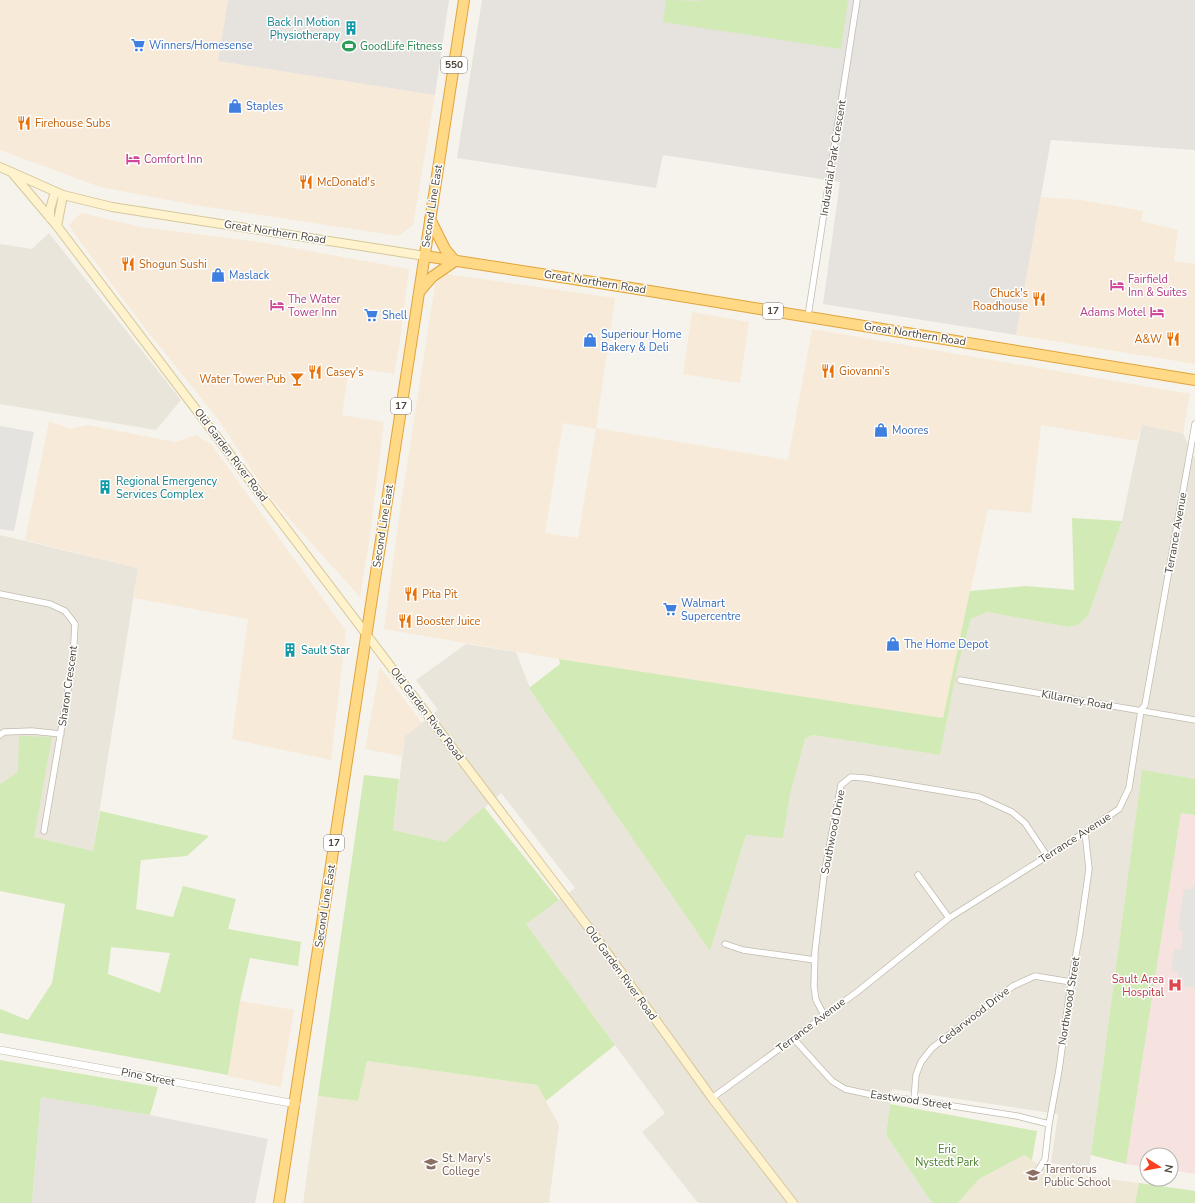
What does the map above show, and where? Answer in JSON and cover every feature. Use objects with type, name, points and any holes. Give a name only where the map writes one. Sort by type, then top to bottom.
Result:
[{"type":"highway","name":"Second Line East","points":[[279,1203],[464,0]]},
{"type":"highway","points":[[418,293],[432,276],[455,261],[445,249],[430,219]]},
{"type":"highway","name":"Great Northern Road","points":[[424,256],[808,316],[921,336],[1061,357],[1195,380]]},
{"type":"main road","name":"Great Northern Road","points":[[0,168],[59,193],[112,207],[424,256]]},
{"type":"main road","name":"Old Garden River Road","points":[[13,174],[57,226],[366,633],[598,940],[712,1098],[793,1203]]},
{"type":"main road","points":[[50,218],[50,209],[59,193]]},
{"type":"main road","points":[[57,226],[59,193]]},
{"type":"street","name":"Industrial Park Crescent","points":[[808,316],[857,0]]},
{"type":"street","name":"Terrance Avenue","points":[[712,1098],[857,992],[949,918],[1119,809],[1129,788],[1141,710],[1145,705],[1195,424]]},
{"type":"street","name":"Sharon Crescent","points":[[0,594],[50,604],[65,611],[75,624],[73,660],[44,831]]},
{"type":"street","name":"Killarney Road","points":[[960,680],[1195,720]]},
{"type":"street","points":[[0,735],[4,732],[32,731],[61,734]]},
{"type":"street","name":"Southwood Drive","points":[[824,1015],[816,1000],[814,987],[815,960],[824,875],[841,785],[851,777],[979,797],[1012,812],[1025,823],[1047,856]]},
{"type":"street","name":"Northwood Street","points":[[1039,1169],[1045,1159],[1049,1124],[1059,1070],[1089,869],[1085,832]]},
{"type":"street","points":[[918,875],[949,918]]},
{"type":"street","points":[[725,944],[743,950],[815,960]]},
{"type":"street","name":"Cedarwood Drive","points":[[914,1100],[916,1075],[921,1062],[932,1048],[1013,986],[1035,976],[1071,982]]},
{"type":"street","name":"Eastwood Street","points":[[794,1039],[832,1081],[845,1089],[877,1096],[914,1100],[1017,1116],[1049,1124]]},
{"type":"street","name":"Pine Street","points":[[0,1050],[295,1104]]},
{"type":"shaded area","points":[[0,0],[228,0],[218,61],[435,95],[413,225],[399,236],[195,205],[100,187],[0,150]]},
{"type":"shaded area","points":[[228,0],[449,0],[435,95],[218,61]]},
{"type":"shaded area","points":[[482,0],[1195,0],[1195,150],[1051,140],[1016,335],[823,304],[840,182],[663,155],[656,188],[457,158]]},
{"type":"shaded area","points":[[1041,197],[1081,200],[1143,211],[1141,221],[1178,230],[1174,261],[1195,264],[1195,364],[1016,335]]},
{"type":"shaded area","points":[[81,213],[141,227],[265,243],[409,269],[394,374],[349,367],[342,415],[384,422],[369,542],[360,597],[268,495],[218,419],[144,327],[84,247],[69,225]]},
{"type":"shaded area","points":[[49,233],[181,400],[156,430],[0,404],[0,244],[32,249]]},
{"type":"shaded area","points":[[446,274],[615,298],[596,428],[788,460],[812,329],[1190,394],[1183,433],[1142,425],[1137,441],[1041,425],[1031,513],[988,509],[943,718],[559,659],[384,629],[400,510],[435,284]],"holes":[[[563,423],[596,429],[578,538],[545,533]]]},
{"type":"shaded area","points":[[692,312],[749,322],[740,383],[683,374]]},
{"type":"shaded area","points":[[49,421],[70,429],[87,425],[175,442],[196,435],[211,444],[346,631],[331,760],[232,739],[248,619],[134,598],[138,568],[25,540]]},
{"type":"shaded area","points":[[1142,425],[1183,433],[1193,456],[1195,457],[1195,779],[1142,771],[1089,1170],[1051,1163],[1058,1114],[892,1089],[886,1135],[932,1203],[698,1203],[642,1132],[665,1113],[526,924],[575,888],[501,793],[445,842],[393,830],[405,736],[438,710],[416,680],[466,644],[516,652],[530,688],[710,951],[746,835],[783,837],[790,795],[805,739],[813,735],[940,755],[958,665],[971,619],[987,612],[1068,627],[1078,625],[1088,616],[1122,521]]},
{"type":"shaded area","points":[[0,426],[34,432],[14,531],[0,529]]},
{"type":"shaded area","points":[[0,535],[138,568],[93,851],[34,837],[18,772],[0,784]]},
{"type":"shaded area","points":[[380,667],[422,723],[405,736],[402,756],[365,749]]},
{"type":"shaded area","name":"Sault Area Hospital","points":[[1181,813],[1195,815],[1195,1174],[1179,1171],[1179,1147],[1139,1147],[1139,1166],[1126,1164]]},
{"type":"shaded area","points":[[1195,884],[1195,988],[1183,986],[1184,982],[1179,979],[1177,972],[1171,971],[1174,949],[1181,950],[1183,932],[1178,929],[1184,889],[1190,890]]},
{"type":"shaded area","points":[[240,1001],[294,1010],[281,1087],[228,1076]]},
{"type":"shaded area","name":"St. Mary's College","points":[[367,1061],[537,1085],[559,1125],[549,1203],[303,1203],[318,1096],[358,1101]]},
{"type":"shaded area","points":[[41,1097],[150,1115],[268,1139],[255,1203],[32,1203]]},
{"type":"shaded area","name":"Tarentorus Public School","points":[[1024,1155],[1048,1171],[1139,1183],[1135,1203],[958,1203],[979,1179]]},
{"type":"green space","points":[[666,0],[848,0],[841,49],[663,22]]},
{"type":"green space","points":[[1072,518],[1122,521],[1088,616],[1078,625],[1068,627],[987,612],[971,619],[958,665],[940,755],[813,735],[805,739],[790,795],[783,838],[746,835],[710,951],[529,688],[560,664],[559,659],[943,718],[970,591],[1026,586],[1074,590]]},
{"type":"green space","points":[[19,736],[52,737],[34,837],[93,851],[100,811],[209,836],[187,856],[141,860],[136,909],[173,917],[183,886],[236,899],[228,929],[301,942],[298,966],[250,958],[240,1001],[228,1075],[0,1033],[0,1009],[28,1020],[52,983],[65,904],[0,891],[0,784],[18,772]],"holes":[[[111,947],[170,953],[160,993],[108,974]]]},
{"type":"green space","points":[[1142,770],[1195,779],[1195,815],[1181,813],[1126,1164],[1091,1155]]},
{"type":"green space","points":[[364,775],[399,779],[393,830],[445,842],[484,807],[559,900],[526,924],[615,1045],[546,1101],[537,1085],[367,1061],[358,1101],[318,1096]]},
{"type":"green space","points":[[0,1060],[158,1087],[150,1115],[41,1097],[32,1203],[0,1203]]},
{"type":"green space","name":"Eric Nystedt Park","points":[[890,1104],[1037,1131],[1032,1160],[1024,1155],[979,1179],[958,1203],[932,1203],[886,1135]]},
{"type":"green space","points":[[1139,1183],[1139,1187],[1167,1187],[1195,1191],[1195,1203],[1135,1203]]},
{"type":"place","name":"Back In Motion Physiotherapy","points":[[351,28]]},
{"type":"place","name":"Winners/Homesense","points":[[138,45]]},
{"type":"place","name":"GoodLife Fitness","points":[[349,46]]},
{"type":"place","name":"Staples","points":[[235,106]]},
{"type":"place","name":"Firehouse Subs","points":[[24,123]]},
{"type":"place","name":"Comfort Inn","points":[[133,159]]},
{"type":"place","name":"McDonald's","points":[[306,182]]},
{"type":"place","name":"Shogun Sushi","points":[[128,264]]},
{"type":"place","name":"Maslack","points":[[218,275]]},
{"type":"place","name":"Fairfield Inn & Suites","points":[[1117,285]]},
{"type":"place","name":"Chuck's Roadhouse","points":[[1039,299]]},
{"type":"place","name":"The Water Tower Inn","points":[[277,305]]},
{"type":"place","name":"Adams Motel","points":[[1157,312]]},
{"type":"place","name":"Shell","points":[[371,315]]},
{"type":"place","name":"A&W","points":[[1173,339]]},
{"type":"place","name":"Superiour Home Bakery & Deli","points":[[590,340]]},
{"type":"place","name":"Giovanni's","points":[[828,371]]},
{"type":"place","name":"Casey's","points":[[315,372]]},
{"type":"place","name":"Water Tower Pub","points":[[297,379]]},
{"type":"place","name":"Moores","points":[[881,430]]},
{"type":"place","name":"Regional Emergency Services Complex","points":[[105,487]]},
{"type":"place","name":"Pita Pit","points":[[411,594]]},
{"type":"place","name":"Walmart Supercentre","points":[[670,609]]},
{"type":"place","name":"Booster Juice","points":[[405,621]]},
{"type":"place","name":"The Home Depot","points":[[893,644]]},
{"type":"place","name":"Sault Star","points":[[290,650]]},
{"type":"place","name":"Sault Area Hospital","points":[[1175,985]]},
{"type":"place","name":"St. Mary's College","points":[[431,1164]]},
{"type":"place","name":"Tarentorus Public School","points":[[1033,1175]]}]
